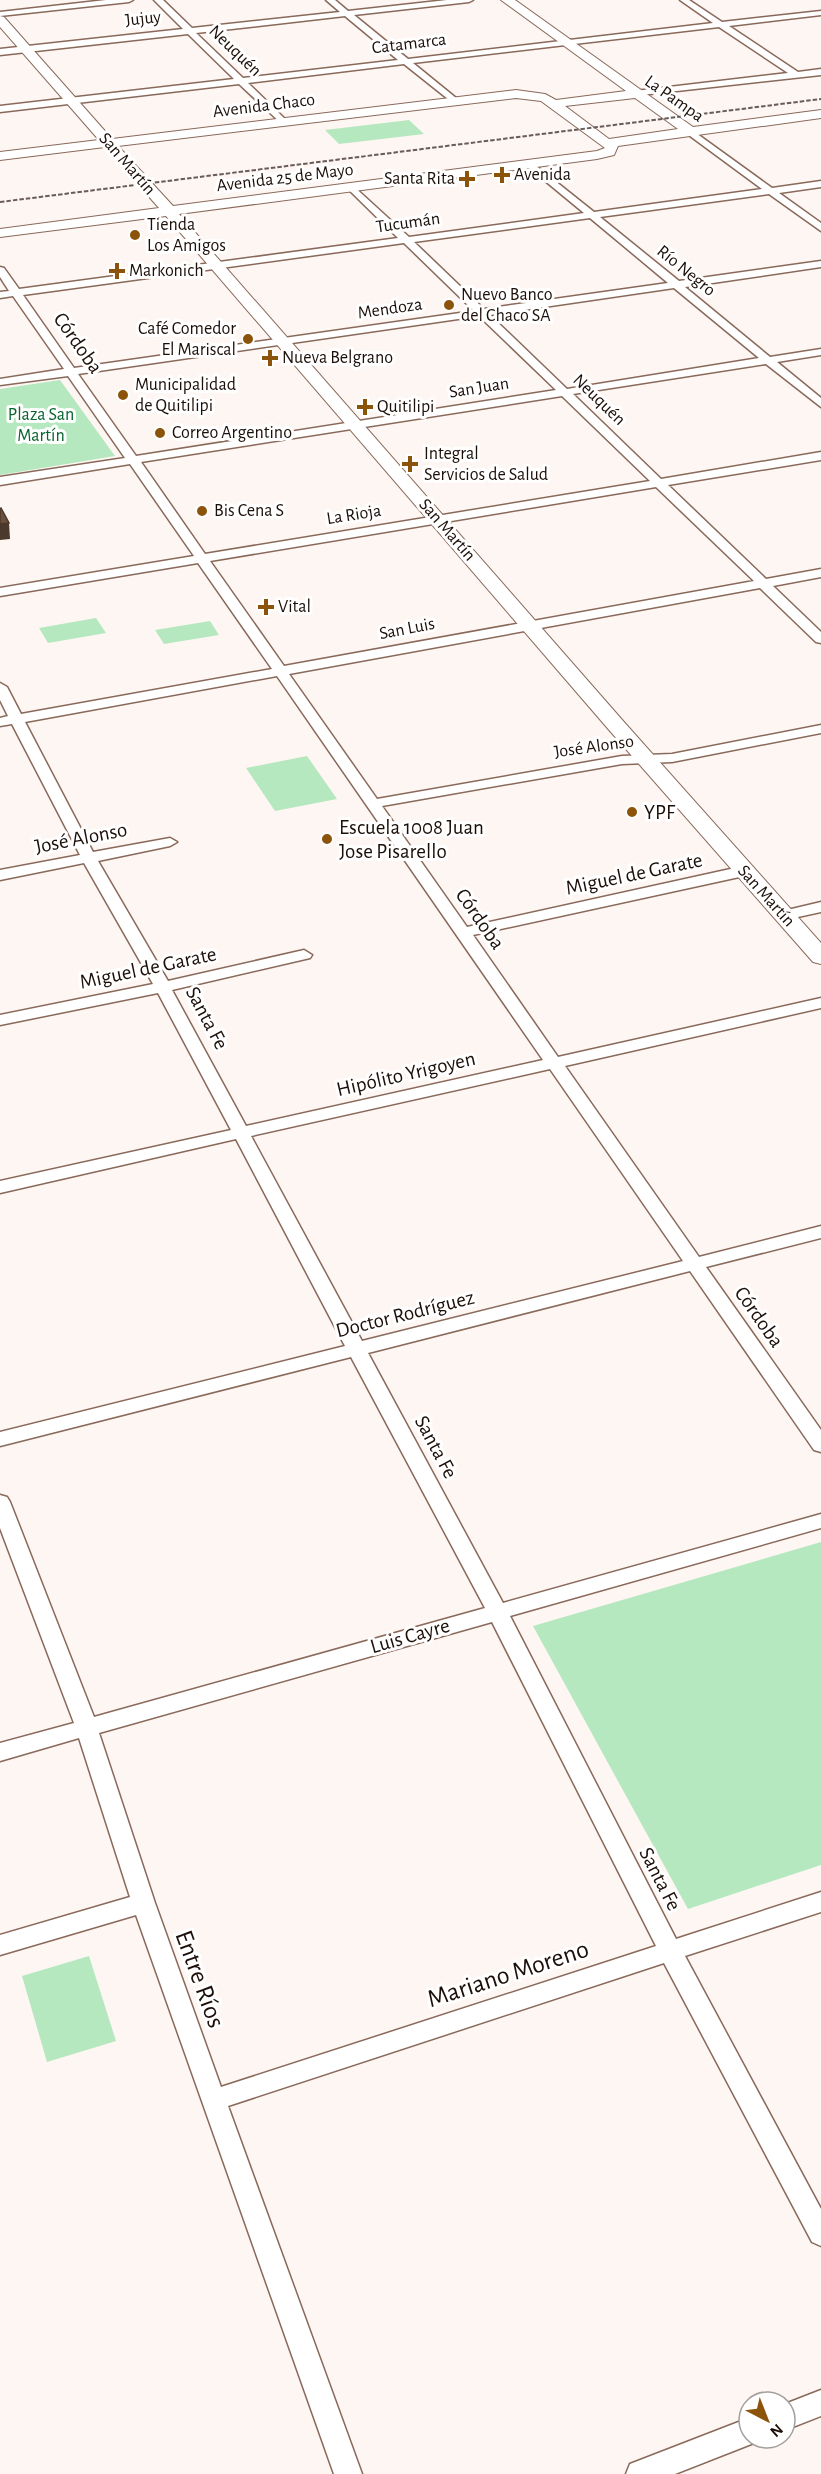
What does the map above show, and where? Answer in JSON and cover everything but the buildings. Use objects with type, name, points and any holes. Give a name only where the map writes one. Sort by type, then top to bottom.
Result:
[{"type":"street","points":[[0,14],[82,2],[129,0]]},
{"type":"street","name":"Neuquén","points":[[158,0],[283,122]]},
{"type":"street","points":[[330,0],[453,100]]},
{"type":"street","name":"Jujuy","points":[[0,52],[469,0]]},
{"type":"street","name":"La Pampa","points":[[507,0],[821,228]]},
{"type":"street","points":[[684,0],[796,75]]},
{"type":"street","name":"Catamarca","points":[[0,109],[821,13]]},
{"type":"street","name":"San Martín","points":[[0,20],[218,266],[644,759],[821,957]]},
{"type":"street","points":[[554,104],[821,72]]},
{"type":"street","name":"Avenida Chaco","points":[[0,156],[516,94],[532,94],[554,104]]},
{"type":"street","points":[[554,104],[608,147]]},
{"type":"street","name":"Avenida 25 de Mayo","points":[[0,233],[530,164],[689,131],[821,114]]},
{"type":"street","name":"Río Negro","points":[[530,164],[821,404]]},
{"type":"street","name":"Tucumán","points":[[0,296],[821,184]]},
{"type":"street","name":"Neuquén","points":[[351,187],[821,639]]},
{"type":"street","name":"Mendoza","points":[[0,382],[821,264]]},
{"type":"street","name":"Córdoba","points":[[0,270],[821,1445]]},
{"type":"street","name":"San Juan","points":[[0,482],[821,352]]},
{"type":"street","name":"La Rioja","points":[[0,592],[821,456]]},
{"type":"street","name":"San Luis","points":[[9,721],[821,573]]},
{"type":"street","name":"Santa Fe","points":[[0,687],[9,721],[163,987],[497,1611],[670,1951],[821,2234]]},
{"type":"street","name":"José Alonso","points":[[371,804],[622,760],[672,759],[821,729]]},
{"type":"street","name":"José Alonso","points":[[0,875],[170,842]]},
{"type":"street","name":"Miguel de Garate","points":[[463,933],[744,871]]},
{"type":"street","points":[[784,915],[821,906]]},
{"type":"street","name":"Miguel de Garate","points":[[0,1020],[163,987],[304,955]]},
{"type":"street","name":"Hipólito Yrigoyen","points":[[0,1188],[821,1003]]},
{"type":"street","name":"Doctor Rodríguez","points":[[0,1439],[821,1232]]},
{"type":"street","name":"Entre Ríos","points":[[0,1502],[87,1728],[143,1903],[348,2474]]},
{"type":"street","name":"Luis Cayre","points":[[0,1752],[821,1521]]},
{"type":"street","name":"Mariano Moreno","points":[[214,2100],[821,1902]]},
{"type":"street","points":[[0,1946],[143,1903]]},
{"type":"street","points":[[797,2412],[821,2403]]},
{"type":"street","points":[[640,2474],[737,2436]]},
{"type":"green space","points":[[409,120],[424,134],[339,144],[325,130]]},
{"type":"green space","name":"Plaza San Martín","points":[[60,380],[115,456],[0,475],[0,389]]},
{"type":"green space","points":[[96,618],[106,633],[48,643],[39,628]]},
{"type":"green space","points":[[210,621],[219,635],[164,644],[155,630]]},
{"type":"green space","points":[[307,756],[337,799],[275,811],[246,768]]},
{"type":"green space","points":[[821,1542],[821,1865],[688,1909],[533,1626]]},
{"type":"green space","points":[[89,1956],[116,2041],[47,2062],[22,1976]]},
{"type":"railway","points":[[0,202],[821,99]]},
{"type":"place","name":"Avenida","points":[[502,175]]},
{"type":"place","name":"Santa Rita","points":[[467,179]]},
{"type":"place","name":"Tienda Los Amigos","points":[[135,235]]},
{"type":"place","name":"Markonich","points":[[117,271]]},
{"type":"place","name":"Nuevo Banco del Chaco SA","points":[[449,305]]},
{"type":"place","name":"Café Comedor El Mariscal","points":[[248,339]]},
{"type":"place","name":"Nueva Belgrano","points":[[270,358]]},
{"type":"place","name":"Municipalidad de Quitilipi","points":[[123,395]]},
{"type":"place","name":"Quitilipi","points":[[365,407]]},
{"type":"place","name":"Correo Argentino","points":[[160,433]]},
{"type":"place","name":"Integral Servicios de Salud","points":[[410,464]]},
{"type":"place","name":"Bis Cena S","points":[[202,511]]},
{"type":"place","name":"Vital","points":[[266,607]]},
{"type":"place","name":"YPF","points":[[632,812]]},
{"type":"place","name":"Escuela 1008 Juan Jose Pisarello","points":[[327,839]]}]
